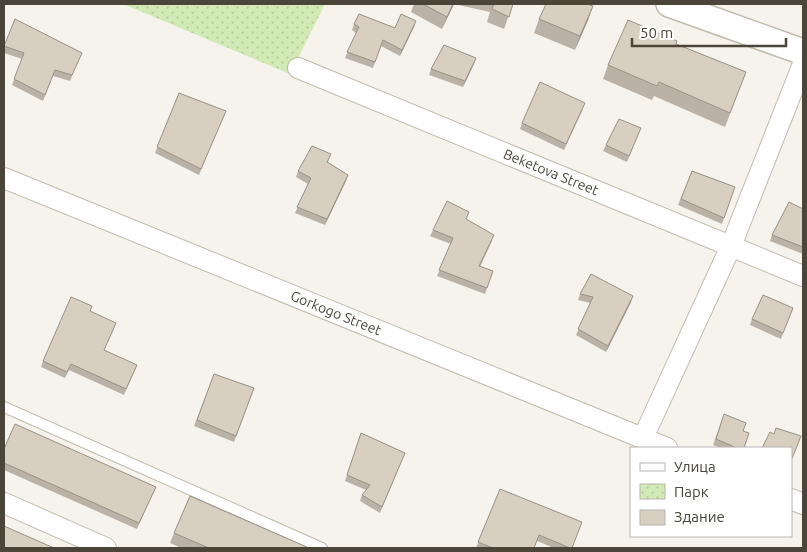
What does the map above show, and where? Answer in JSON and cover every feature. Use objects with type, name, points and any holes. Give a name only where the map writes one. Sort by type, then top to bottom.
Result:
[{"type":"street","points":[[669,4],[803,52]]},
{"type":"street","points":[[643,438],[731,246],[803,64]]},
{"type":"street","name":"Beketova Street","points":[[298,68],[803,276]]},
{"type":"street","name":"Gorkogo Street","points":[[4,178],[665,447]]},
{"type":"street","points":[[4,503],[106,548]]},
{"type":"lane","points":[[4,408],[322,548]]},
{"type":"green space","points":[[123,4],[325,4],[290,74]]},
{"type":"building","points":[[423,4],[453,4],[447,17]]},
{"type":"building","points":[[494,4],[513,4],[509,17],[492,9]]},
{"type":"building","points":[[546,4],[587,4],[593,6],[580,36],[539,19]]},
{"type":"building","points":[[359,14],[395,28],[401,14],[416,21],[402,50],[383,40],[375,62],[347,52],[359,27],[354,24]]},
{"type":"building","points":[[15,19],[82,53],[72,75],[55,70],[45,95],[14,79],[24,53],[4,46]]},
{"type":"building","points":[[628,20],[677,41],[676,44],[746,72],[730,113],[659,82],[657,86],[608,65]]},
{"type":"building","points":[[444,45],[476,58],[465,81],[431,69]]},
{"type":"building","points":[[540,82],[585,103],[566,144],[522,123]]},
{"type":"building","points":[[179,93],[226,111],[201,169],[157,147]]},
{"type":"building","points":[[619,119],[641,128],[629,156],[606,145]]},
{"type":"building","points":[[312,146],[331,154],[327,162],[348,175],[327,219],[297,207],[311,178],[298,171]]},
{"type":"building","points":[[692,171],[735,187],[724,218],[681,199]]},
{"type":"building","points":[[447,201],[469,212],[466,219],[494,235],[479,266],[493,271],[487,288],[439,270],[453,238],[433,230]]},
{"type":"building","points":[[789,202],[803,209],[803,247],[772,235]]},
{"type":"building","points":[[591,274],[633,296],[608,346],[578,329],[593,297],[580,294]]},
{"type":"building","points":[[763,295],[793,308],[783,333],[752,319]]},
{"type":"building","points":[[71,297],[92,306],[90,311],[116,323],[104,350],[137,365],[126,389],[71,364],[67,372],[43,361]]},
{"type":"building","points":[[214,374],[254,388],[236,436],[197,420]]},
{"type":"building","points":[[724,414],[746,423],[743,431],[749,433],[744,447],[735,447],[716,439]]},
{"type":"building","points":[[15,424],[156,487],[139,523],[4,463],[4,449]]},
{"type":"building","points":[[776,428],[801,436],[792,458],[792,447],[762,447],[770,432],[774,434]]},
{"type":"building","points":[[361,433],[405,453],[382,507],[362,495],[370,485],[347,475]]},
{"type":"building","points":[[500,489],[582,522],[572,548],[539,535],[534,548],[493,548],[478,542]]},
{"type":"building","points":[[190,496],[309,548],[209,548],[174,533]]},
{"type":"building","points":[[4,526],[54,548],[4,548]]}]
